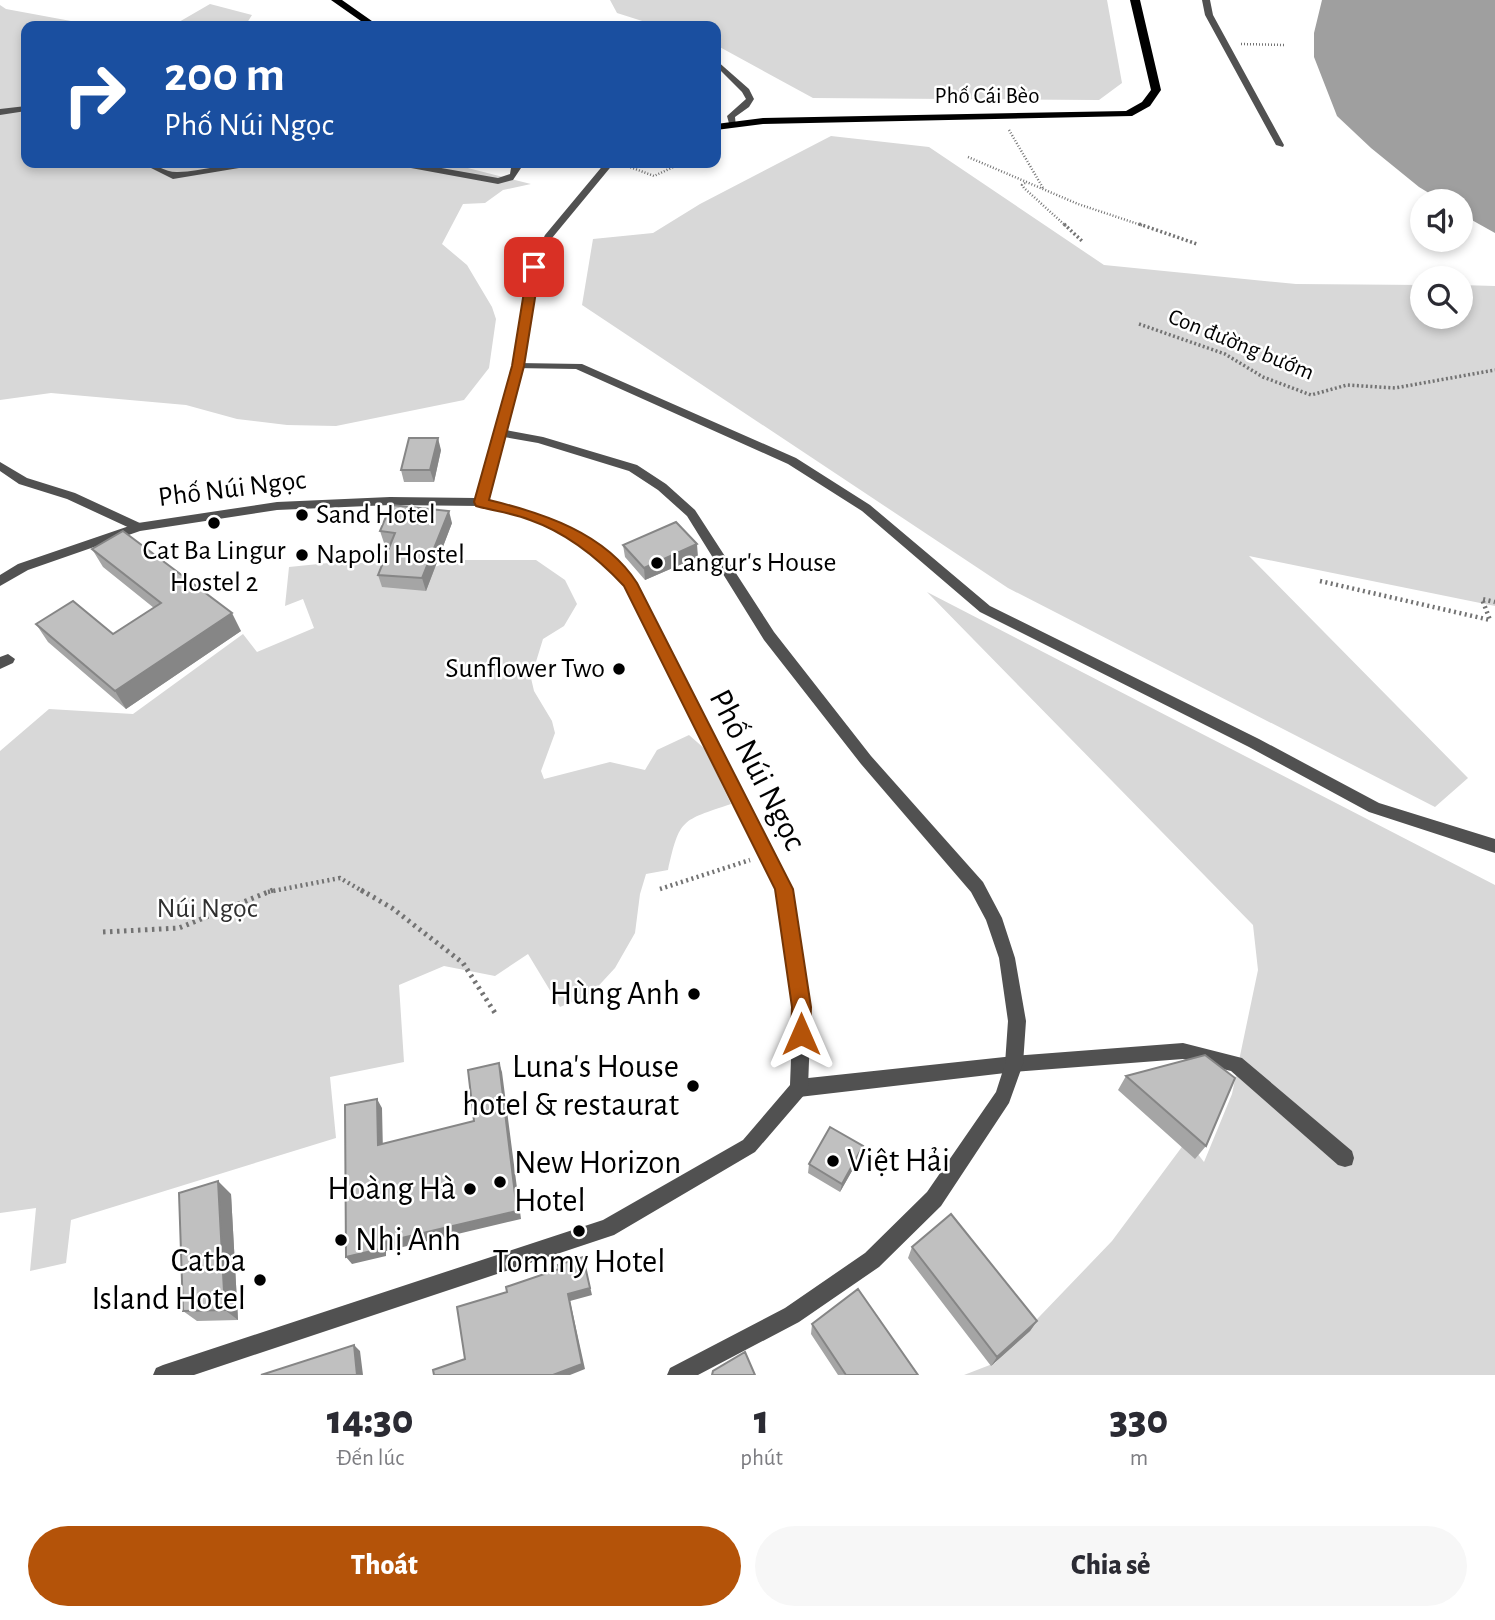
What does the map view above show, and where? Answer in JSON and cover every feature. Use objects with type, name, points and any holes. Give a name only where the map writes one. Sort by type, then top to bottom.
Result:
[{"type":"main road","points":[[336,0],[367,21]]},
{"type":"main road","name":"Phố Cái Bèo","points":[[721,126],[763,121],[1128,114],[1146,104],[1156,90],[1135,0]]},
{"type":"street","points":[[1206,0],[1209,15],[1280,145]]},
{"type":"street","points":[[721,67],[746,91],[750,99],[746,106],[731,116],[733,125]]},
{"type":"street","points":[[0,112],[21,110]]},
{"type":"street","points":[[156,168],[173,176],[221,168]]},
{"type":"street","points":[[427,168],[498,181],[508,180],[514,175],[516,168]]},
{"type":"street","points":[[481,502],[518,366],[534,267],[548,237],[606,168]]},
{"type":"street","points":[[518,366],[578,366],[792,461],[866,508],[985,609],[1254,743],[1374,808],[1495,846]]},
{"type":"street","points":[[500,433],[539,440],[633,468],[662,486],[691,513],[768,636],[866,760],[977,887],[994,918],[1007,958],[1017,1021],[1014,1064],[1003,1097],[934,1199],[872,1261],[792,1315],[677,1375]]},
{"type":"street","points":[[0,466],[23,481],[71,496],[138,527]]},
{"type":"street","name":"Phố Núi Ngọc","points":[[0,581],[23,567],[138,527],[277,506],[390,501],[481,502],[534,516],[570,534],[603,555],[629,583],[784,889],[802,1007],[799,1088]]},
{"type":"street","points":[[163,1375],[607,1228],[749,1146],[799,1088],[1014,1064],[1183,1051],[1236,1064],[1345,1158]]},
{"type":"path","points":[[1223,40],[1256,46],[1285,45]]},
{"type":"path","points":[[1001,117],[1043,188]]},
{"type":"path","points":[[968,157],[1078,204],[1197,244]]},
{"type":"path","points":[[632,168],[654,176],[671,168]]},
{"type":"path","points":[[1037,178],[1022,186],[1083,242]]},
{"type":"path","name":"Con đường bướm","points":[[1139,324],[1225,354],[1263,377],[1311,395],[1347,385],[1395,388],[1495,370]]},
{"type":"path","points":[[1320,581],[1490,620],[1495,624]]},
{"type":"path","points":[[1490,620],[1482,599],[1495,602]]},
{"type":"path","points":[[660,889],[766,855]]},
{"type":"path","points":[[103,932],[179,928],[276,889],[340,878],[392,908],[463,963],[495,1013]]},
{"type":"green space","points":[[610,0],[1107,0],[1122,83],[1099,100],[813,98],[721,48],[721,21],[642,21],[617,13]]},
{"type":"green space","points":[[210,4],[252,15],[248,21],[181,21]]},
{"type":"green space","points":[[0,5],[6,9],[71,21],[21,21],[21,168],[468,168],[531,184],[503,190],[485,203],[463,204],[442,244],[467,265],[492,307],[496,319],[489,368],[464,400],[336,426],[287,425],[237,419],[186,405],[51,393],[0,400]]},
{"type":"green space","points":[[831,136],[929,147],[1104,265],[1296,284],[1410,285],[1410,329],[1473,329],[1473,285],[1495,286],[1495,606],[1249,556],[1468,778],[1435,807],[1008,588],[582,305],[593,239],[653,233],[700,204]]},
{"type":"green space","name":"Núi Ngọc","points":[[453,560],[536,560],[565,580],[577,604],[564,626],[543,639],[531,678],[534,691],[552,721],[555,733],[541,771],[544,779],[610,762],[645,770],[657,750],[689,735],[705,749],[731,804],[702,814],[685,824],[676,840],[668,870],[646,874],[640,894],[635,933],[615,968],[591,994],[560,1007],[528,954],[495,976],[444,966],[399,985],[404,1062],[330,1077],[336,1138],[71,1220],[66,1263],[30,1271],[36,1208],[0,1213],[0,751],[49,709],[133,714],[243,634],[257,652],[314,628],[303,599],[285,606],[289,567],[338,562],[391,564],[425,591],[435,567]]},
{"type":"green space","points":[[927,592],[1495,885],[1495,1375],[964,1375],[995,1363],[1112,1241],[1187,1140],[1204,1162],[1232,1094],[1258,970],[1253,925]]},
{"type":"shaded area","points":[[1322,0],[1495,0],[1495,233],[1473,221],[1473,189],[1422,189],[1371,148],[1337,116],[1314,57],[1314,33]]},
{"type":"building","points":[[409,438],[438,438],[430,470],[401,470]]},
{"type":"building","points":[[391,505],[449,511],[422,578],[378,575],[395,533],[380,531]]},
{"type":"building","points":[[676,522],[697,544],[644,568],[623,545]]},
{"type":"building","points":[[123,531],[232,613],[115,691],[36,624],[73,601],[113,634],[161,603],[92,549]]},
{"type":"building","points":[[1205,1055],[1235,1078],[1206,1146],[1126,1076]]},
{"type":"building","points":[[499,1063],[517,1211],[380,1243],[380,1249],[346,1257],[345,1105],[377,1099],[378,1145],[474,1121],[468,1070]]},
{"type":"building","points":[[830,1127],[863,1146],[842,1184],[809,1164]]},
{"type":"building","points":[[218,1181],[225,1310],[183,1311],[179,1193]]},
{"type":"building","points":[[951,1214],[1037,1321],[997,1357],[912,1247]]},
{"type":"building","points":[[583,1257],[590,1288],[568,1294],[582,1364],[553,1375],[434,1375],[433,1370],[465,1359],[457,1307],[507,1292],[506,1287],[559,1269],[558,1265]]},
{"type":"building","points":[[858,1289],[918,1375],[846,1375],[812,1324]]},
{"type":"building","points":[[354,1345],[357,1375],[261,1375]]},
{"type":"building","points":[[745,1352],[755,1375],[712,1375],[713,1371]]},
{"type":"place","name":"Sand Hotel","points":[[302,515]]},
{"type":"place","name":"Cat Ba Lingur Hostel 2","points":[[214,523]]},
{"type":"place","name":"Napoli Hostel","points":[[302,555]]},
{"type":"place","name":"Langur's House","points":[[657,563]]},
{"type":"place","name":"Sunflower Two","points":[[619,669]]},
{"type":"place","name":"Hùng Anh","points":[[694,994]]},
{"type":"place","name":"Luna's House hotel & restaurat","points":[[693,1086]]},
{"type":"place","name":"Việt Hải","points":[[833,1161]]},
{"type":"place","name":"New Horizon Hotel","points":[[500,1182]]},
{"type":"place","name":"Hoàng Hà","points":[[470,1189]]},
{"type":"place","name":"Tommy Hotel","points":[[579,1231]]},
{"type":"place","name":"Nhị Anh","points":[[341,1240]]},
{"type":"place","name":"Catba Island Hotel","points":[[260,1280]]},
{"type":"route","points":[[534,267],[518,366],[481,502],[534,516],[570,534],[603,555],[629,583],[784,889],[802,1007],[801,1034]]}]
